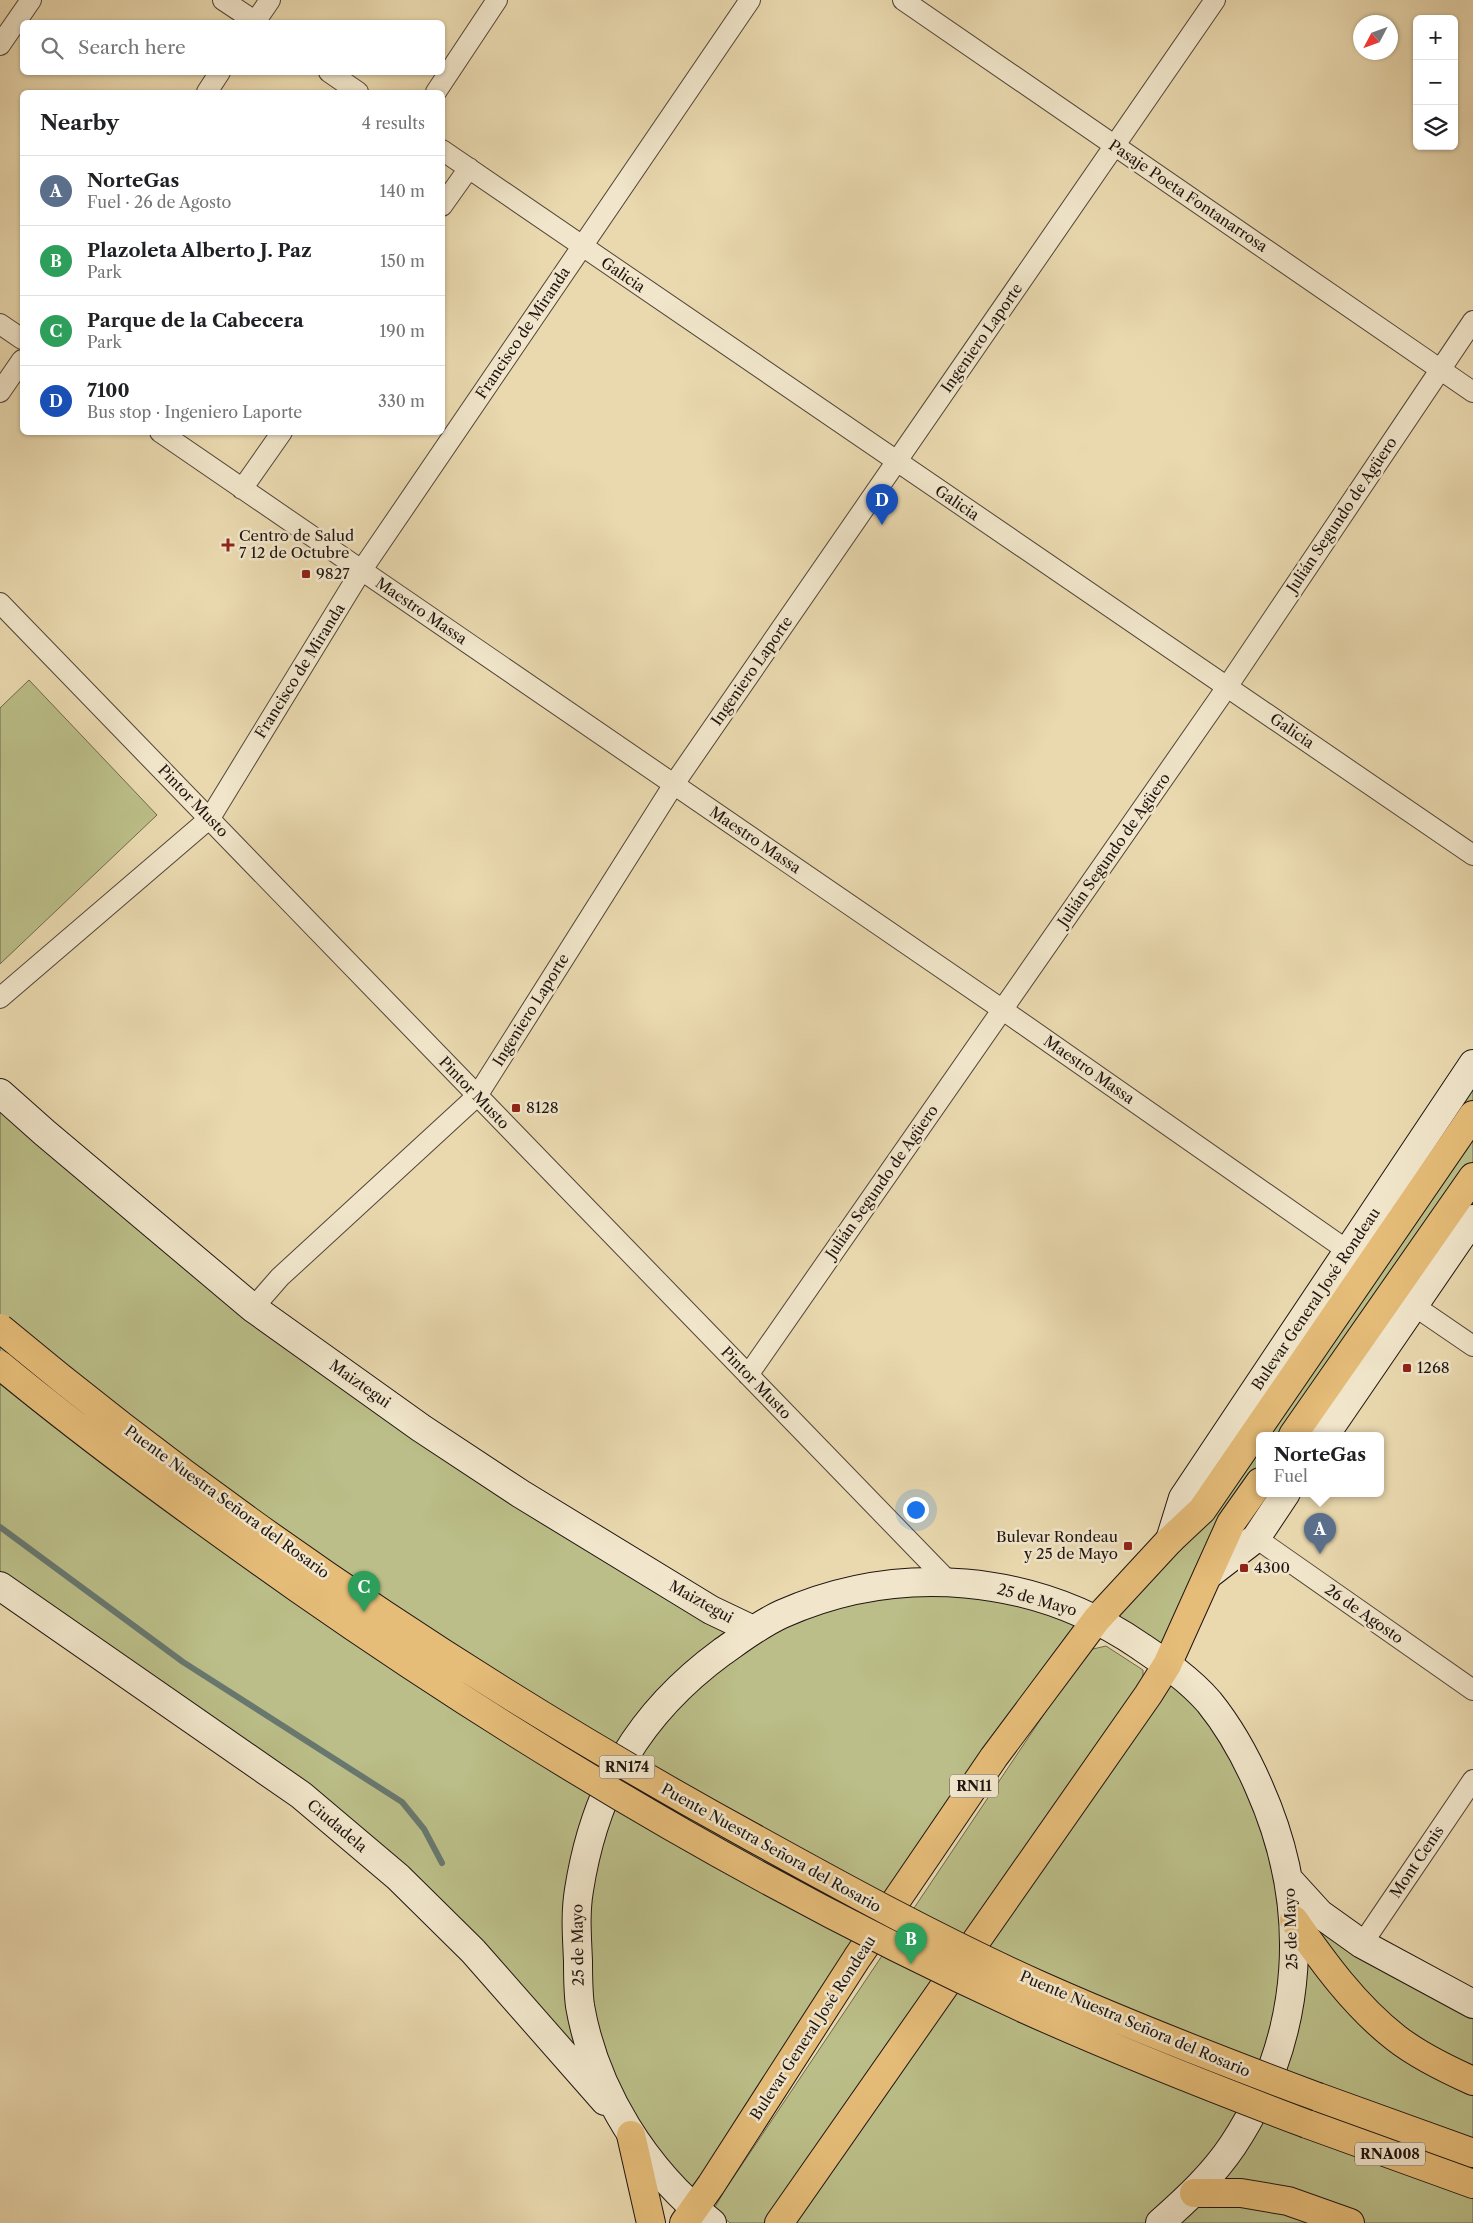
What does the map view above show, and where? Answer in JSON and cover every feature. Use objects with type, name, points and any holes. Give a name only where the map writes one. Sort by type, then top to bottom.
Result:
[{"type":"main road","name":"Bulevar General José Rondeau","points":[[1170,1540],[1183,1498],[1473,1064]]},
{"type":"main road","name":"Maiztegui","points":[[0,1093],[253,1308],[421,1428],[522,1494],[711,1610],[753,1630]]},
{"type":"main road","name":"Bulevar General José Rondeau","points":[[697,2218],[863,1950],[994,1757],[1097,1619],[1170,1540],[1202,1510],[1473,1116]]},
{"type":"main road","points":[[1294,1432],[1473,1177]]},
{"type":"main road","points":[[1327,1432],[1473,1219]]},
{"type":"main road","name":"Puente Nuestra Señora del Rosario","points":[[0,1328],[83,1397],[244,1517],[514,1700],[660,1787],[936,1937],[1038,1985],[1163,2038],[1318,2098]]},
{"type":"main road","name":"Puente Nuestra Señora del Rosario","points":[[0,1365],[86,1435],[233,1543],[372,1640],[506,1727],[648,1813],[814,1905],[1025,2009],[1174,2073],[1307,2124]]},
{"type":"main road","points":[[779,2223],[1167,1665],[1231,1523],[1256,1488]]},
{"type":"main road","points":[[1208,1575],[1256,1538],[1283,1497]]},
{"type":"main road","name":"25 de Mayo","points":[[697,2218],[628,2130],[605,2086],[588,2040],[580,2002],[575,1911],[585,1854],[604,1795],[630,1748],[664,1702],[694,1673],[753,1630],[782,1614],[837,1594],[897,1582],[948,1581],[1002,1588],[1056,1602],[1097,1619],[1187,1678],[1211,1705],[1245,1754],[1273,1818],[1289,1880],[1294,1920],[1293,1980],[1282,2038],[1265,2085],[1232,2147],[1194,2193],[1160,2223]]},
{"type":"main road","name":"Ciudadela","points":[[0,1586],[301,1795],[398,1878],[473,1951],[628,2130]]},
{"type":"main road","points":[[1289,1880],[1320,1914],[1362,1944],[1473,2004]]},
{"type":"main road","points":[[1294,1920],[1318,1955],[1355,2000],[1396,2038],[1442,2067],[1473,2081]]},
{"type":"main road","name":"RNA008","points":[[1318,2098],[1473,2153]]},
{"type":"main road","name":"RNA008","points":[[1307,2124],[1473,2184]]},
{"type":"main road","points":[[628,2130],[651,2223]]},
{"type":"main road","points":[[1194,2193],[1241,2193],[1288,2201],[1350,2223]]},
{"type":"street","points":[[0,45],[31,0]]},
{"type":"street","points":[[224,0],[252,20]]},
{"type":"street","points":[[256,20],[270,0]]},
{"type":"street","points":[[437,90],[497,0]]},
{"type":"street","name":"Francisco de Miranda","points":[[0,998],[210,818],[362,570],[750,0]]},
{"type":"street","name":"Pasaje Poeta Fontanarrosa","points":[[903,0],[1473,392]]},
{"type":"street","name":"Ingeniero Laporte","points":[[253,1308],[280,1277],[477,1096],[674,784],[1215,0]]},
{"type":"street","points":[[208,90],[218,75]]},
{"type":"street","points":[[333,75],[352,90]]},
{"type":"street","name":"Galicia","points":[[445,152],[1473,855]]},
{"type":"street","points":[[445,202],[469,168]]},
{"type":"street","name":"Julián Segundo de Agüero","points":[[748,1375],[1227,687],[1439,368],[1473,321]]},
{"type":"street","points":[[0,324],[20,338]]},
{"type":"street","points":[[0,392],[20,363]]},
{"type":"street","name":"Maestro Massa","points":[[164,435],[1003,1010],[1348,1251]]},
{"type":"street","points":[[242,489],[280,435]]},
{"type":"street","name":"Pintor Musto","points":[[0,603],[948,1581]]},
{"type":"street","points":[[1413,1305],[1473,1346]]},
{"type":"street","name":"26 de Agosto","points":[[1256,1538],[1473,1690]]},
{"type":"street","name":"Mont Cenis","points":[[1362,1944],[1473,1780]]},
{"type":"green space","points":[[29,680],[157,815],[0,964],[0,708]]},
{"type":"green space","points":[[1473,1064],[1473,1219],[1327,1432],[1256,1432],[1256,1497],[1282,1497],[1208,1575],[1167,1665],[1098,1619],[694,2209],[398,1877],[0,1586],[0,1093],[253,1308],[753,1629],[897,1583],[1097,1619],[1170,1540]]},
{"type":"green space","points":[[1106,1646],[1143,1670],[1143,1679],[767,2223],[730,2223],[714,2209],[723,2193],[1081,1659],[1093,1649]]},
{"type":"green space","points":[[1167,1665],[1211,1705],[1289,1880],[1473,2004],[1473,2223],[779,2223]]},
{"type":"waterway","points":[[0,1527],[183,1662],[402,1802],[424,1829],[442,1863]]},
{"type":"place","name":"7100","points":[[882,525]]},
{"type":"place","name":"Centro de Salud 7 12 de Octubre","points":[[228,545]]},
{"type":"place","name":"9827","points":[[306,574]]},
{"type":"place","name":"8128","points":[[516,1108]]},
{"type":"place","name":"1268","points":[[1407,1368]]},
{"type":"place","name":"Bulevar Rondeau y 25 de Mayo","points":[[1128,1546]]},
{"type":"place","name":"NorteGas","points":[[1320,1554]]},
{"type":"place","name":"4300","points":[[1244,1568]]},
{"type":"place","name":"Parque de la Cabecera","points":[[364,1612]]},
{"type":"place","name":"Plazoleta Alberto J. Paz","points":[[911,1964]]}]
